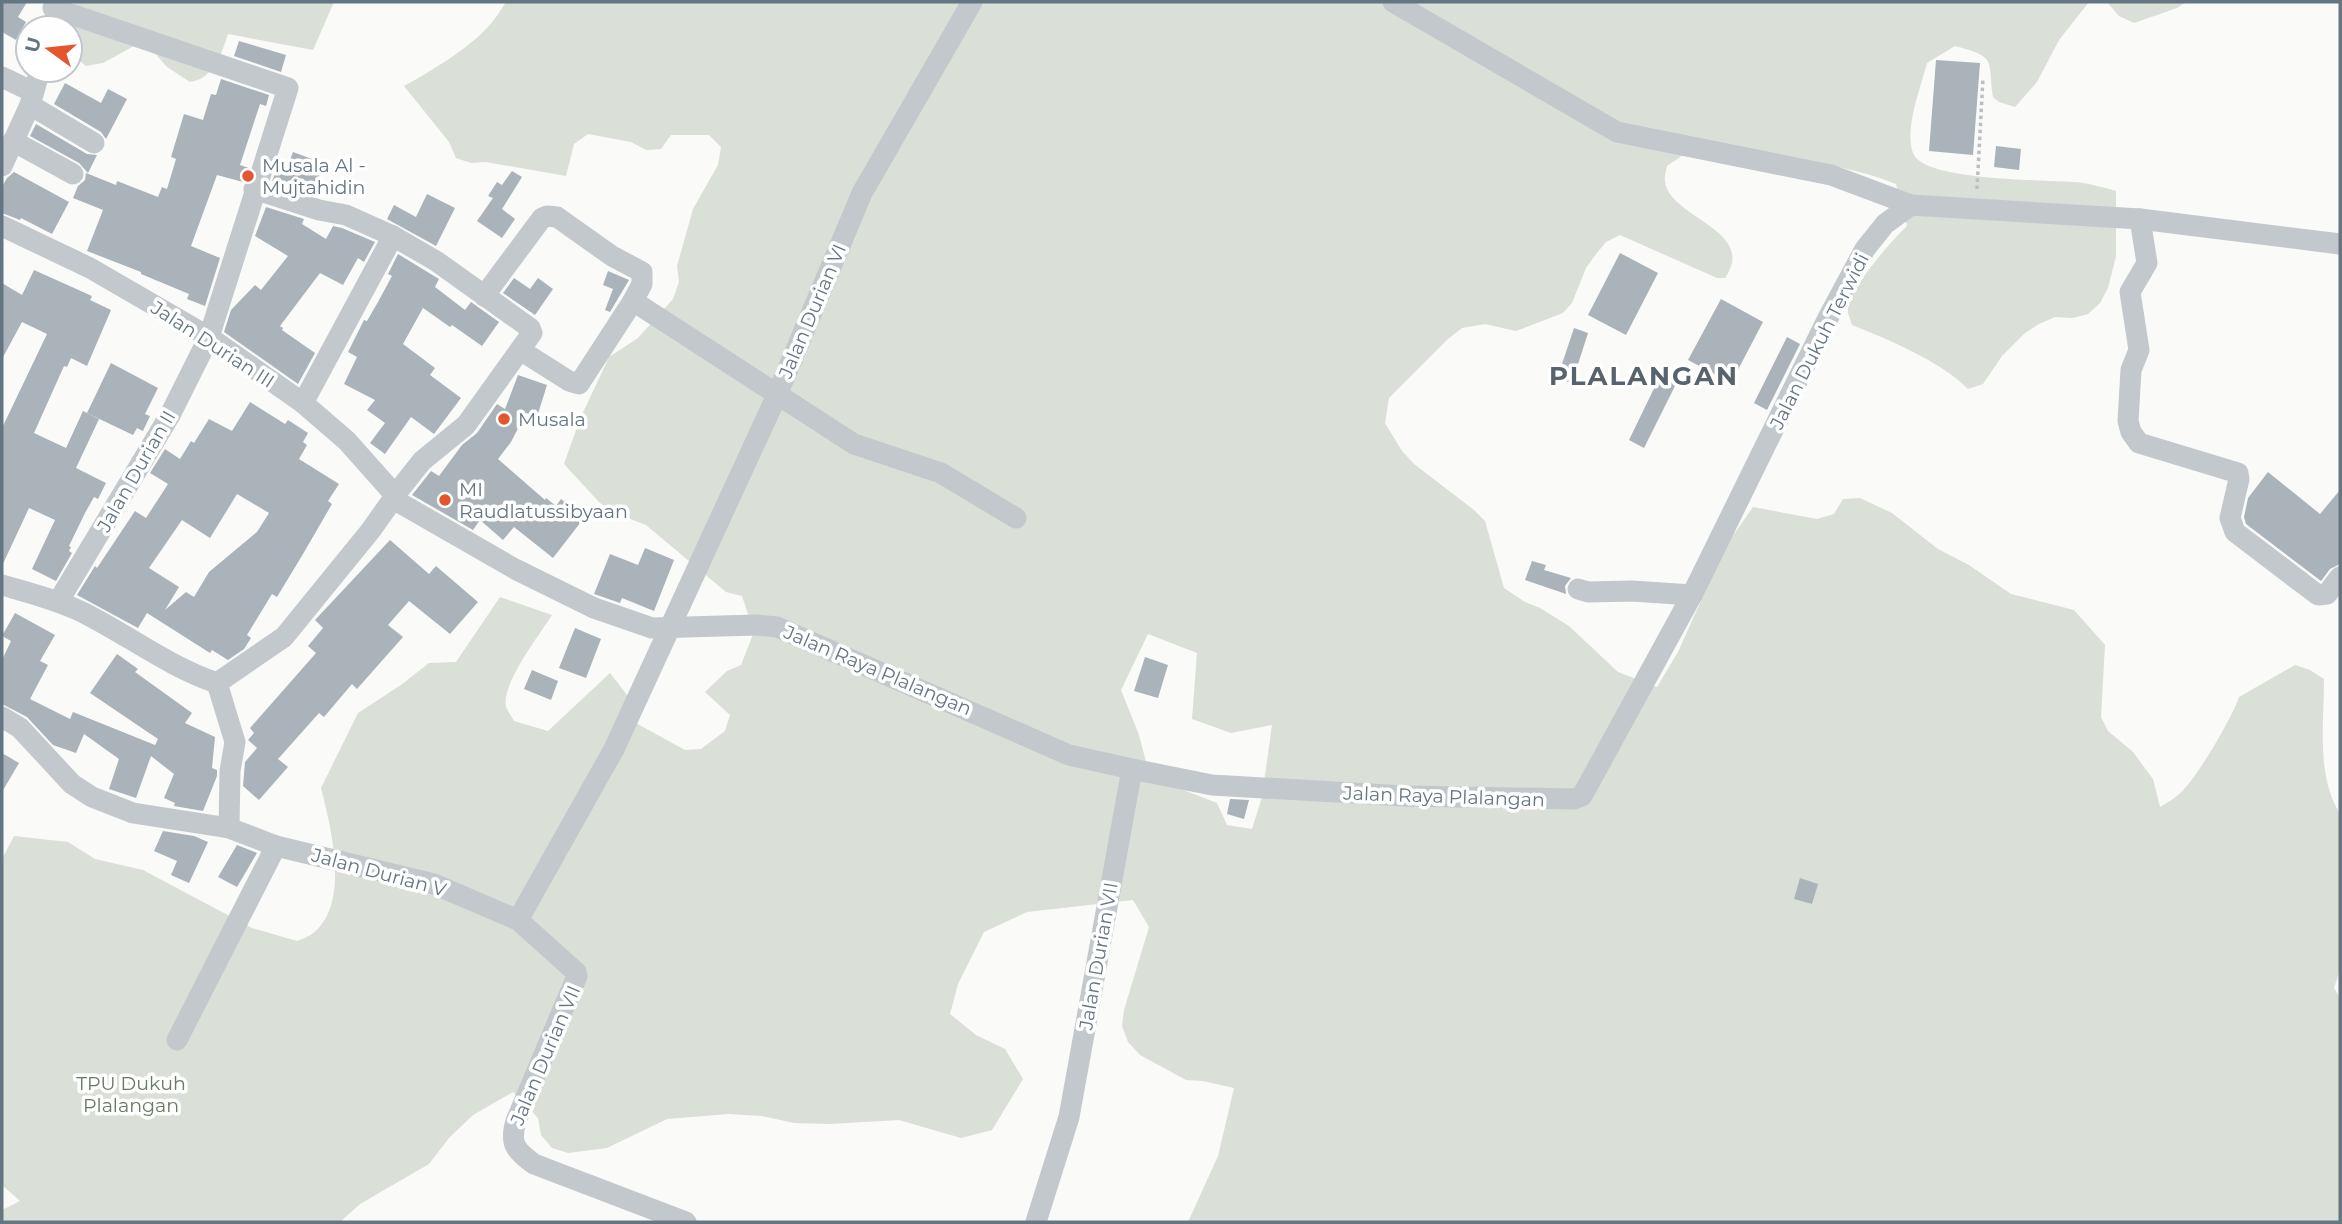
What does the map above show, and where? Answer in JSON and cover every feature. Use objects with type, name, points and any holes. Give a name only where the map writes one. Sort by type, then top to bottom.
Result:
[{"type":"street","name":"Jalan Durian VI","points":[[669,628],[777,395],[862,193],[971,2]]},
{"type":"street","points":[[1393,2],[1617,132],[1831,175],[1911,205],[2140,219],[2340,244]]},
{"type":"street","name":"Jalan Durian II","points":[[53,13],[288,86],[209,337],[170,415],[58,602]]},
{"type":"street","points":[[2,77],[94,143]]},
{"type":"street","points":[[2,166],[36,84]]},
{"type":"street","points":[[13,141],[74,174]]},
{"type":"street","points":[[217,683],[284,637],[371,530],[422,461],[466,425],[530,337],[530,328],[436,261],[400,240],[346,215],[319,210],[254,189]]},
{"type":"street","name":"Jalan Dukuh Terwidi","points":[[1582,796],[1692,595],[1828,318],[1865,249],[1885,225],[1911,205]]},
{"type":"street","points":[[484,296],[542,218],[551,216],[642,272],[642,284],[634,301],[579,384],[569,381],[520,350]]},
{"type":"street","points":[[2140,219],[2147,263],[2130,292],[2139,351],[2131,370],[2129,387],[2128,421],[2131,432],[2139,443],[2238,472],[2239,479],[2230,518],[2235,532],[2318,595],[2326,594],[2340,578]]},
{"type":"street","name":"Jalan Durian III","points":[[2,226],[90,268],[209,337],[303,403],[347,441],[394,497]]},
{"type":"street","points":[[303,403],[400,240]]},
{"type":"street","points":[[634,301],[854,444],[941,472],[1016,518]]},
{"type":"street","name":"Jalan Raya Plalangan","points":[[394,497],[515,569],[594,608],[652,628],[777,626],[1069,755],[1212,785],[1405,796],[1550,799],[1574,799],[1582,796]]},
{"type":"street","points":[[2,585],[58,602],[83,613],[189,672],[217,683]]},
{"type":"street","points":[[1578,589],[1588,592],[1632,591],[1692,595]]},
{"type":"street","points":[[518,920],[614,749],[669,628]]},
{"type":"street","points":[[217,683],[235,742],[230,771],[229,828]]},
{"type":"street","name":"Jalan Durian V","points":[[2,717],[20,728],[72,784],[92,797],[133,813],[229,828],[276,846],[434,884],[518,920]]},
{"type":"street","name":"Jalan Durian VII","points":[[1036,1222],[1069,1117],[1132,769]]},
{"type":"street","points":[[177,1040],[276,846]]},
{"type":"street","name":"Jalan Durian VII","points":[[518,920],[576,972],[577,976],[516,1121],[512,1134],[514,1145],[523,1157],[534,1164],[686,1222]]},
{"type":"path","points":[[1976,209],[1983,78]]},
{"type":"green space","points":[[75,2],[334,2],[313,50],[228,34],[211,71],[190,82],[167,67],[154,52],[134,46],[103,63],[86,66],[84,14],[72,14]]},
{"type":"green space","name":"TPU Dukuh Plalangan","points":[[506,2],[2089,2],[2059,40],[2037,82],[2015,107],[1993,97],[1988,61],[1978,53],[1955,46],[1927,63],[1911,132],[1913,153],[1922,163],[1964,175],[2084,183],[2116,191],[2116,256],[2108,288],[2100,303],[2088,314],[2073,318],[2055,317],[2025,333],[2002,356],[1983,384],[1968,389],[1929,361],[1852,325],[1848,309],[1850,300],[1882,253],[1907,226],[1896,184],[1872,175],[1820,164],[1689,151],[1667,166],[1665,182],[1671,195],[1722,236],[1730,248],[1732,262],[1725,278],[1717,278],[1620,235],[1606,242],[1596,254],[1586,268],[1572,303],[1563,313],[1516,331],[1485,324],[1462,328],[1448,339],[1389,398],[1385,423],[1402,451],[1414,464],[1485,521],[1504,588],[1569,626],[1618,672],[1657,687],[1678,652],[1725,547],[1753,507],[1817,519],[1834,514],[1843,499],[1860,498],[1892,513],[1938,549],[1969,565],[2011,594],[2074,610],[2105,645],[2101,717],[2108,731],[2133,752],[2153,779],[2160,807],[2180,793],[2208,757],[2239,697],[2295,665],[2324,679],[2324,766],[2332,799],[2340,814],[2340,970],[2334,988],[2340,998],[2340,1222],[1188,1222],[1218,1156],[1234,1088],[1186,1080],[1140,1055],[1128,1042],[1122,1026],[1124,1010],[1149,927],[1133,900],[1027,912],[984,932],[958,984],[950,1014],[976,1035],[1005,1049],[1023,1079],[992,1130],[961,1138],[899,1120],[794,1123],[762,1116],[729,1114],[667,1119],[607,1148],[568,1153],[552,1148],[541,1135],[538,1118],[513,1092],[473,1115],[449,1138],[429,1164],[360,1204],[340,1222],[2,1222],[2,1210],[20,1201],[2,1185],[2,859],[14,836],[68,842],[95,859],[143,870],[252,928],[297,941],[307,937],[324,921],[335,885],[333,844],[321,788],[358,713],[429,663],[456,662],[500,597],[552,615],[509,686],[506,707],[514,721],[548,731],[610,673],[634,704],[634,722],[685,750],[701,749],[725,731],[730,715],[705,692],[727,671],[741,665],[754,632],[742,596],[726,592],[646,525],[612,512],[599,502],[564,464],[580,419],[609,357],[638,338],[673,299],[679,282],[677,266],[693,209],[718,165],[721,147],[709,135],[671,135],[661,149],[646,150],[631,142],[588,134],[574,144],[566,176],[486,162],[471,163],[456,158],[449,142],[404,86],[478,37]],"holes":[[[1148,634],[1197,653],[1192,719],[1231,733],[1272,725],[1262,797],[1252,829],[1227,825],[1217,803],[1150,777],[1139,735],[1121,690]]]},
{"type":"green space","points":[[2107,2],[2186,2],[2177,8],[2134,23],[2119,16]]},
{"type":"building","points":[[2,2],[27,2],[20,14],[14,14],[14,39],[2,32]]},
{"type":"building","points":[[239,41],[286,55],[281,72],[234,56]]},
{"type":"building","points":[[1936,60],[1980,63],[1973,155],[1929,151]]},
{"type":"building","points":[[221,79],[269,95],[266,106],[260,104],[240,165],[249,168],[245,179],[243,182],[217,175],[191,246],[220,258],[205,306],[187,299],[189,294],[87,251],[103,210],[73,198],[78,186],[85,180],[86,173],[116,185],[117,181],[158,197],[162,187],[167,189],[176,159],[171,157],[184,114],[203,120],[211,94],[216,95]]},
{"type":"building","points":[[64,84],[101,103],[108,89],[127,99],[106,139],[101,132],[54,104]]},
{"type":"building","points":[[36,124],[87,154],[97,155],[88,173],[79,163],[30,136]]},
{"type":"building","points":[[1996,146],[2021,149],[2019,170],[1994,167]]},
{"type":"building","points":[[293,152],[323,163],[313,194],[272,181],[279,165],[287,168]]},
{"type":"building","points":[[512,171],[522,177],[502,209],[515,219],[502,238],[477,221],[493,198],[488,196],[497,182],[502,185]]},
{"type":"building","points":[[14,172],[69,202],[52,234],[21,218],[20,220],[2,213],[2,187]]},
{"type":"building","points":[[427,194],[455,208],[436,246],[387,219],[394,205],[416,217]]},
{"type":"building","points":[[266,207],[304,219],[302,224],[326,239],[333,226],[375,242],[364,262],[358,258],[343,285],[320,273],[280,326],[315,353],[298,384],[224,332],[231,310],[255,285],[261,290],[288,256],[255,236]]},
{"type":"building","points":[[1620,253],[1658,273],[1626,335],[1588,315]]},
{"type":"building","points":[[398,254],[439,279],[435,287],[465,310],[471,302],[499,322],[482,346],[423,308],[403,344],[435,368],[430,375],[461,398],[434,434],[411,417],[385,454],[370,443],[385,423],[367,410],[375,400],[344,384],[357,357],[348,352],[364,320],[367,321],[392,276],[388,274]]},
{"type":"building","points":[[34,270],[92,296],[90,300],[111,310],[87,366],[71,358],[67,367],[64,366],[34,433],[66,448],[83,411],[99,419],[76,468],[106,483],[98,499],[94,497],[85,513],[69,546],[72,553],[56,581],[32,569],[55,520],[29,508],[2,566],[2,428],[47,334],[22,322],[2,359],[2,283],[22,295]]},
{"type":"building","points":[[608,271],[629,280],[610,312],[605,310],[613,289],[603,285]]},
{"type":"building","points":[[514,278],[530,289],[538,278],[553,289],[535,315],[503,293]]},
{"type":"building","points":[[1721,299],[1763,322],[1731,383],[1688,360]]},
{"type":"building","points":[[1574,328],[1588,333],[1572,383],[1557,379]]},
{"type":"building","points":[[1787,337],[1800,344],[1767,410],[1754,403]]},
{"type":"building","points":[[111,363],[158,388],[145,414],[150,416],[143,431],[137,428],[133,435],[87,413]]},
{"type":"building","points":[[1662,372],[1678,380],[1644,448],[1629,440]]},
{"type":"building","points":[[518,375],[547,385],[537,417],[526,413],[511,442],[498,459],[545,500],[546,498],[556,506],[561,499],[584,518],[553,558],[514,527],[503,540],[480,520],[473,530],[412,495],[431,471],[439,476],[462,445],[477,433],[497,404],[505,409]]},
{"type":"building","points":[[250,402],[285,424],[288,420],[308,433],[303,442],[307,445],[299,459],[339,484],[328,501],[332,504],[277,597],[272,594],[247,635],[251,638],[244,649],[228,660],[212,650],[210,653],[147,613],[138,628],[77,595],[135,511],[146,518],[168,484],[150,473],[165,449],[180,459],[209,419],[232,431]],"holes":[[[237,494],[269,513],[257,532],[209,572],[194,597],[186,592],[165,610],[179,587],[149,568],[182,520],[210,538]]]},
{"type":"building","points":[[2268,472],[2320,514],[2340,490],[2340,564],[2330,569],[2321,581],[2246,524],[2244,517],[2248,498]]},
{"type":"building","points":[[390,540],[429,574],[436,566],[478,602],[450,634],[409,601],[388,625],[403,637],[357,689],[352,684],[324,717],[319,713],[278,759],[288,767],[259,800],[243,786],[245,762],[257,748],[248,740],[254,733],[250,728],[316,653],[308,646],[323,628],[315,620]]},
{"type":"building","points":[[645,548],[674,560],[654,611],[622,598],[620,603],[594,594],[610,554],[638,565]]},
{"type":"building","points":[[1532,561],[1546,565],[1544,570],[1571,578],[1565,586],[1566,594],[1525,580]]},
{"type":"building","points":[[15,613],[55,635],[40,661],[48,665],[30,699],[70,719],[73,712],[155,745],[158,739],[90,693],[117,654],[138,669],[135,672],[192,713],[185,723],[215,737],[212,768],[217,770],[217,776],[203,811],[174,806],[175,803],[164,798],[174,774],[151,756],[136,798],[109,789],[119,759],[84,734],[76,753],[53,745],[27,717],[2,704],[2,660],[11,641],[2,636]]},
{"type":"building","points":[[575,628],[601,639],[586,678],[559,668]]},
{"type":"building","points":[[1145,657],[1168,665],[1158,698],[1134,691]]},
{"type":"building","points":[[532,670],[558,681],[551,700],[524,689]]},
{"type":"building","points":[[2,753],[19,763],[2,792]]},
{"type":"building","points":[[1230,799],[1249,800],[1244,819],[1227,814]]},
{"type":"building","points":[[163,831],[194,836],[208,842],[189,883],[171,875],[177,861],[154,851]]},
{"type":"building","points":[[237,845],[257,853],[237,887],[218,877]]},
{"type":"building","points":[[1800,878],[1818,884],[1812,904],[1794,899]]},
{"type":"place","name":"Musala Al - Mujtahidin","points":[[248,176]]},
{"type":"place","name":"Musala","points":[[504,419]]},
{"type":"place","name":"MI Raudlatussibyaan","points":[[445,500]]},
{"type":"district","name":"PLALANGAN","points":[[1644,376]]}]
